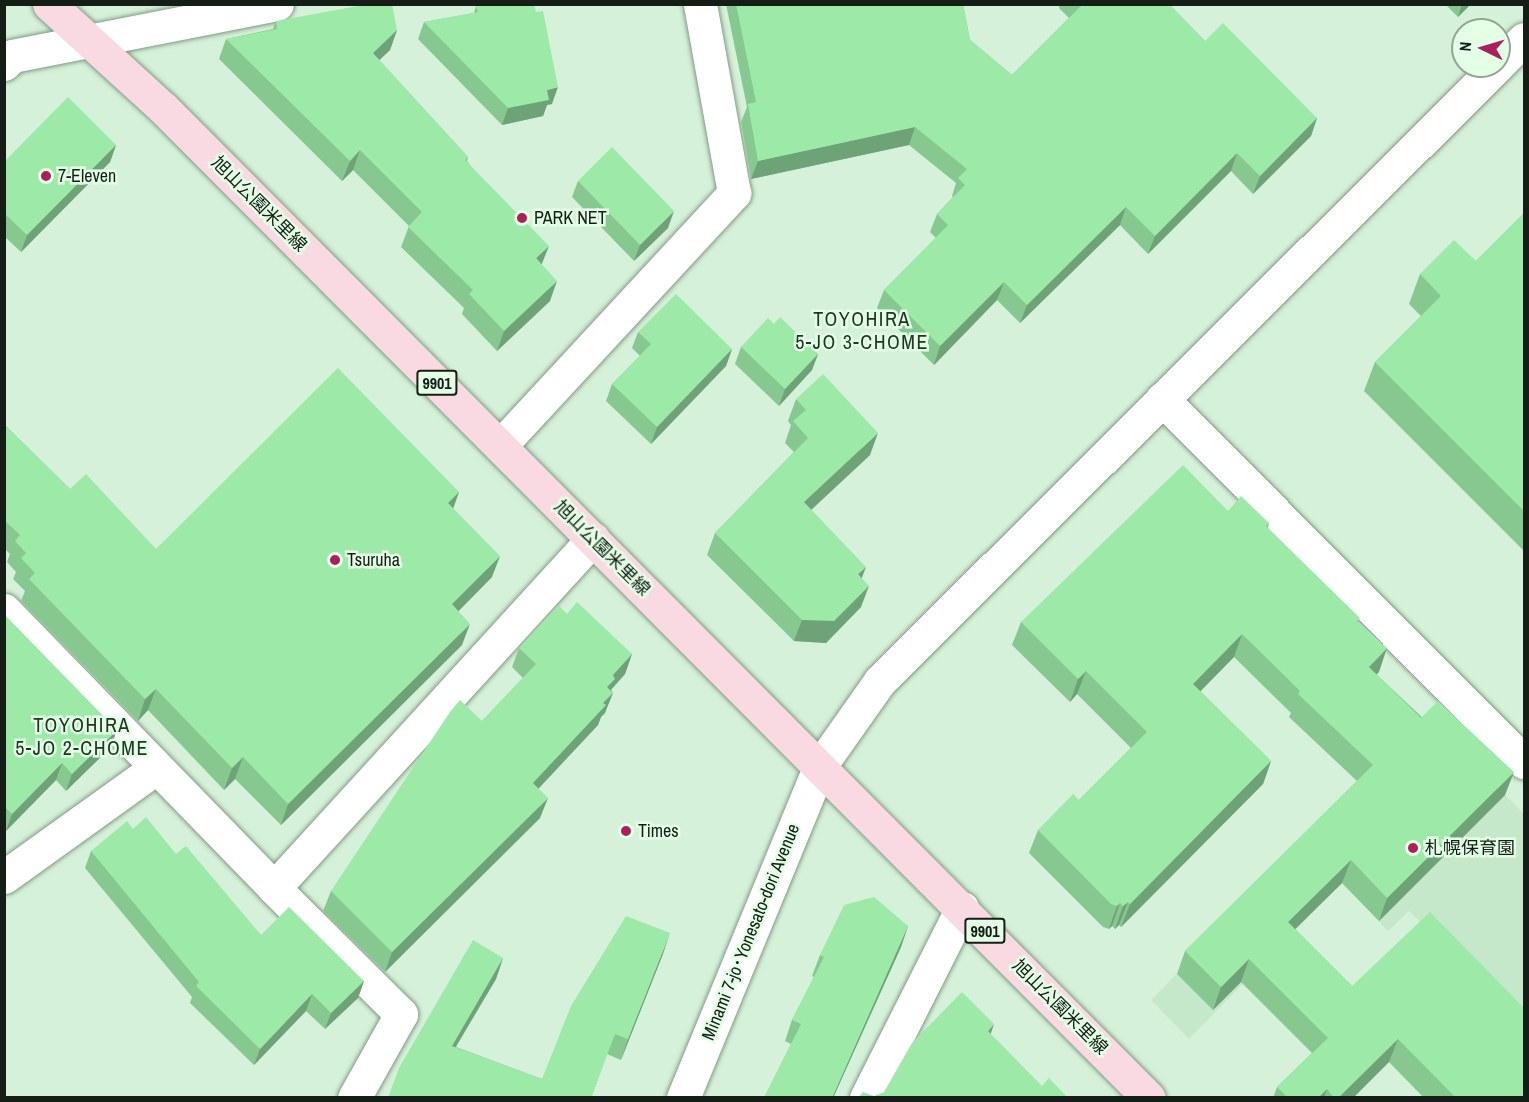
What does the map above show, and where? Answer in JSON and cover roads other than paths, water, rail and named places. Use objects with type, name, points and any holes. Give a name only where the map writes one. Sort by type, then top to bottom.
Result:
[{"type":"main road","name":"旭山公園米里線","points":[[49,4],[162,108],[1149,1098]]},
{"type":"street","points":[[4,64],[12,56],[277,4]]},
{"type":"street","points":[[500,446],[734,193],[700,4]]},
{"type":"street","name":"Minami 7-jo･Yonesato-dori Avenue","points":[[1511,52],[1524,39]]},
{"type":"street","name":"Minami 7-jo･Yonesato-dori Avenue","points":[[683,1098],[820,766],[880,681],[1485,78]]},
{"type":"street","points":[[1162,399],[1524,762]]},
{"type":"street","points":[[273,888],[593,539]]},
{"type":"street","points":[[4,610],[273,888],[401,1014],[354,1098]]},
{"type":"street","points":[[4,877],[157,767]]},
{"type":"street","points":[[866,1098],[962,908]]},
{"type":"place","name":"7-Eleven","points":[[46,176]]},
{"type":"place","name":"PARK NET","points":[[522,218]]},
{"type":"place","name":"Tsuruha","points":[[335,560]]},
{"type":"place","name":"Times","points":[[626,831]]},
{"type":"place","name":"札幌保育園","points":[[1413,848]]},
{"type":"district","name":"TOYOHIRA 5-JO 3-CHOME","points":[[862,330]]},
{"type":"district","name":"TOYOHIRA 5-JO 2-CHOME","points":[[82,736]]}]
